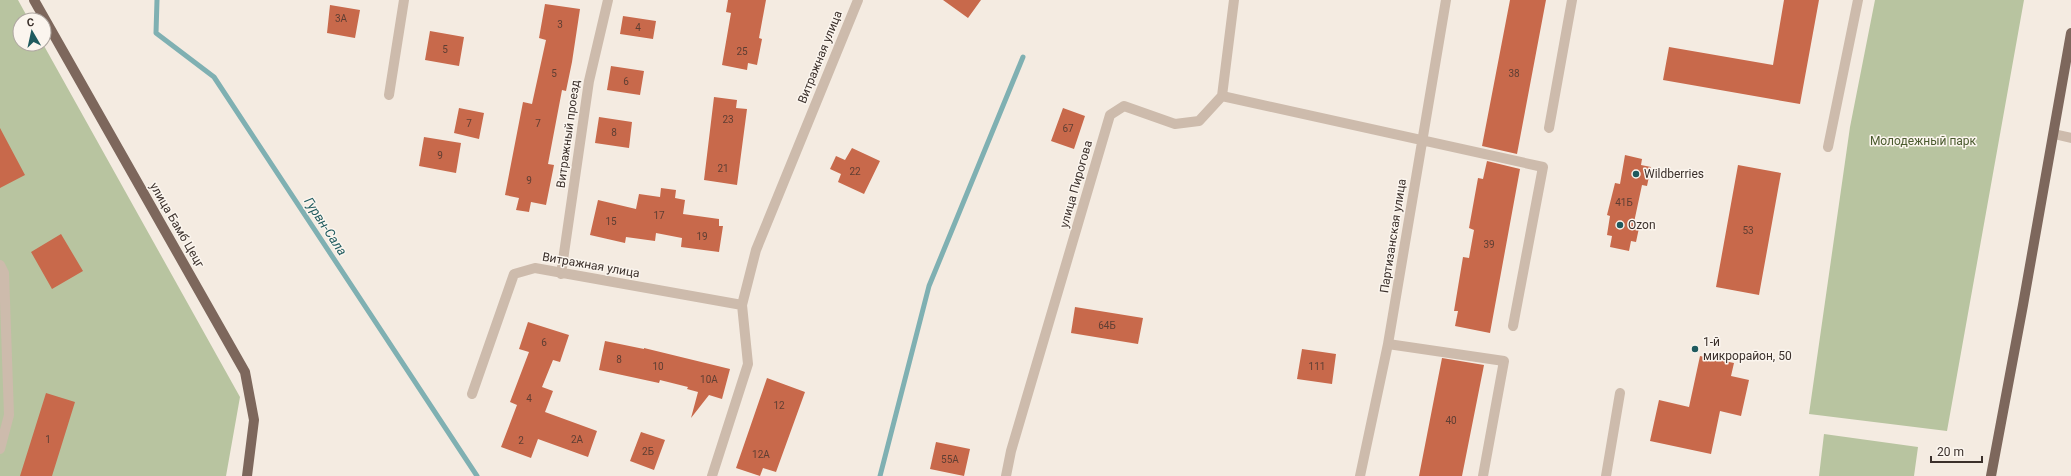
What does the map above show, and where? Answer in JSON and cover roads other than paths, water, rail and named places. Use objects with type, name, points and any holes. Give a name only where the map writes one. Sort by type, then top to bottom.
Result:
[{"type":"main road","name":"улица Бамб Цецг","points":[[34,0],[245,372],[254,420],[247,476]]},
{"type":"main road","points":[[1991,476],[2054,134],[2071,33]]},
{"type":"street","points":[[389,95],[404,0]]},
{"type":"street","name":"Витражный проезд","points":[[561,274],[589,81],[608,0]]},
{"type":"street","name":"Витражная улица","points":[[712,476],[748,364],[742,305],[756,250],[858,0]]},
{"type":"street","points":[[1234,0],[1222,96],[1422,142],[1543,167],[1512,326]]},
{"type":"street","name":"Партизанская улица","points":[[1360,476],[1388,344],[1446,0]]},
{"type":"street","points":[[1549,128],[1572,0]]},
{"type":"street","points":[[1828,147],[1858,0]]},
{"type":"street","name":"улица Пирогова","points":[[1006,476],[1011,451],[1110,115],[1124,106],[1176,124],[1199,121],[1222,96]]},
{"type":"street","points":[[2054,134],[2071,138]]},
{"type":"street","points":[[0,265],[4,273],[3,353],[9,415],[0,449]]},
{"type":"street","name":"Витражная улица","points":[[472,394],[514,274],[535,268],[561,274],[742,305]]},
{"type":"street","points":[[1388,344],[1504,361],[1483,476]]},
{"type":"street","points":[[1606,476],[1620,392]]},
{"type":"waterway","name":"Гурвн-Сала","points":[[157,0],[156,33],[214,77],[477,476]]},
{"type":"waterway","points":[[880,476],[929,286],[1023,57]]},
{"type":"place","name":"Wildberries","points":[[1636,174]]},
{"type":"place","name":"Ozon","points":[[1620,225]]},
{"type":"place","name":"1-й микрорайон, 50","points":[[1695,349]]},
{"type":"park label","name":"Молодежный парк","points":[[1923,141]]}]
